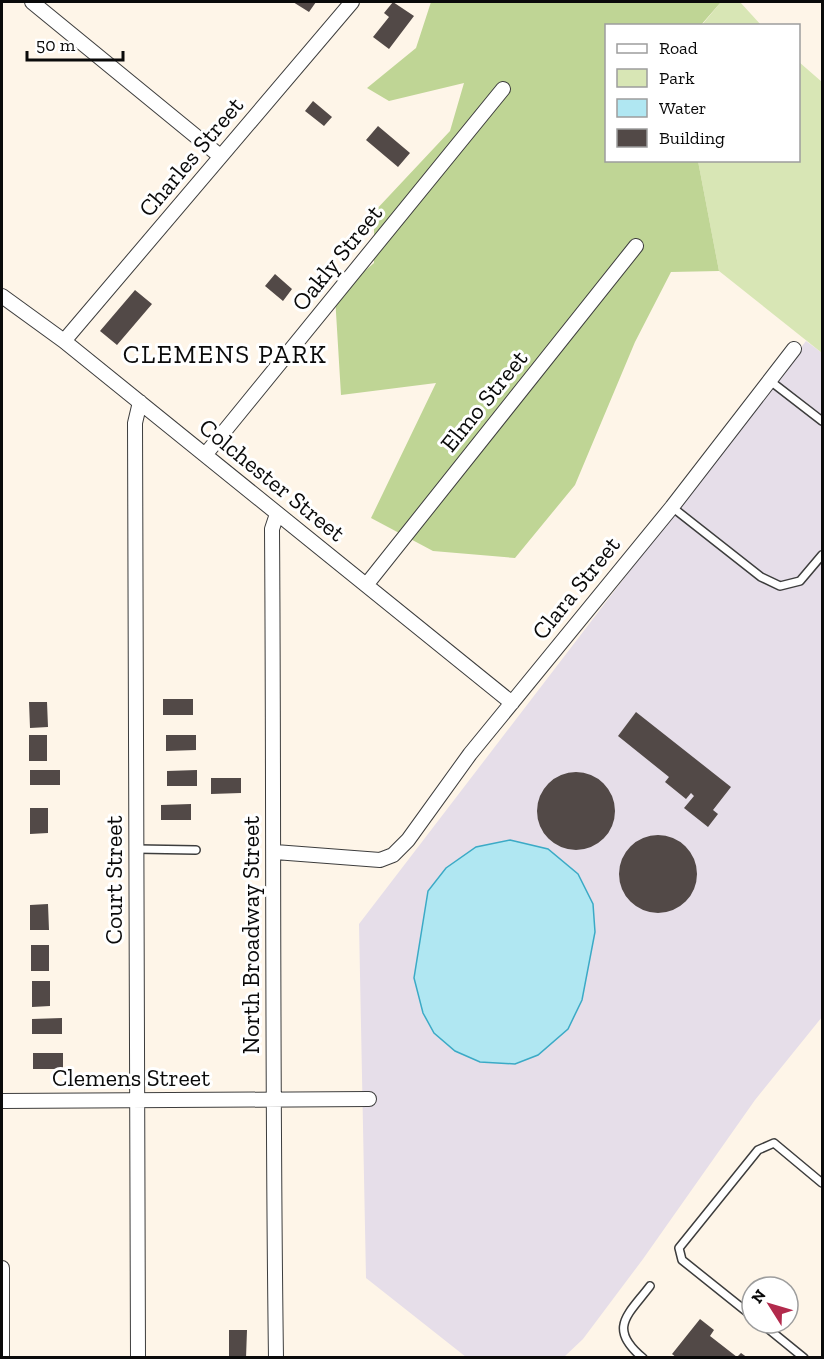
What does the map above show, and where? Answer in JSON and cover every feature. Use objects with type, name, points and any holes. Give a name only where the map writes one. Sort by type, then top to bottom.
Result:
[{"type":"street","points":[[32,2],[220,156]]},
{"type":"street","name":"Charles Street","points":[[64,341],[352,2]]},
{"type":"street","name":"Oakly Street","points":[[205,455],[503,89]]},
{"type":"street","name":"Elmo Street","points":[[367,584],[636,246]]},
{"type":"street","name":"Colchester Street","points":[[2,296],[64,341],[512,703]]},
{"type":"street","name":"Clara Street","points":[[274,852],[380,860],[393,855],[408,840],[470,754],[672,507],[794,349]]},
{"type":"street","name":"Court Street","points":[[138,1358],[135,423],[140,402]]},
{"type":"street","name":"North Broadway Street","points":[[276,1358],[272,529],[277,514]]},
{"type":"street","name":"Clemens Street","points":[[2,1101],[369,1099]]},
{"type":"street","points":[[2,1268],[2,1358]]},
{"type":"lane","points":[[769,380],[822,421]]},
{"type":"lane","points":[[672,507],[761,577],[780,586],[800,581],[822,555]]},
{"type":"lane","points":[[137,849],[196,850]]},
{"type":"lane","points":[[740,1306],[682,1260],[679,1248],[758,1150],[774,1143],[822,1182]]},
{"type":"lane","points":[[643,1358],[630,1347],[624,1338],[623,1327],[626,1318],[650,1286]]},
{"type":"lane","points":[[776,1335],[804,1358]]},
{"type":"shaded area","points":[[806,341],[822,353],[822,1017],[755,1100],[643,1259],[583,1339],[564,1357],[466,1357],[366,1278],[359,924]]},
{"type":"green space","points":[[431,2],[721,2],[702,24],[605,24],[605,162],[698,162],[719,271],[671,272],[635,342],[575,485],[515,558],[433,551],[371,518],[436,383],[341,395],[335,296],[374,263],[374,212],[450,131],[464,83],[389,101],[367,88],[416,48]]},
{"type":"green space","points":[[721,2],[740,2],[760,24],[703,24]]},
{"type":"green space","points":[[800,63],[822,82],[822,353],[719,271],[698,162],[800,162]]},
{"type":"water","points":[[510,840],[548,849],[578,874],[593,904],[595,932],[582,1000],[568,1029],[538,1055],[515,1064],[480,1062],[455,1051],[434,1033],[423,1013],[414,978],[428,891],[446,868],[476,847]]},
{"type":"building","points":[[293,2],[316,2],[309,12]]},
{"type":"building","points":[[393,2],[414,16],[389,49],[373,37],[389,17],[384,13]]},
{"type":"building","points":[[313,101],[332,117],[324,126],[305,111]]},
{"type":"building","points":[[378,126],[410,153],[398,167],[366,140]]},
{"type":"building","points":[[275,274],[292,289],[283,301],[265,286]]},
{"type":"building","points":[[135,290],[152,304],[117,345],[100,331]]},
{"type":"building","points":[[163,699],[193,699],[193,715],[163,715]]},
{"type":"building","points":[[29,702],[47,702],[48,727],[30,728]]},
{"type":"building","points":[[636,712],[731,787],[713,810],[718,814],[708,827],[684,808],[694,796],[691,793],[686,799],[665,782],[669,777],[618,736]]},
{"type":"building","points":[[29,735],[47,735],[47,761],[29,761]]},
{"type":"building","points":[[166,735],[196,735],[196,750],[166,751]]},
{"type":"building","points":[[30,770],[60,770],[60,785],[30,785]]},
{"type":"building","points":[[197,770],[197,786],[167,786],[167,771]]},
{"type":"building","points":[[576,772],[591,775],[608,789],[615,811],[612,826],[598,843],[576,850],[561,847],[544,833],[537,811],[540,796],[554,779]]},
{"type":"building","points":[[211,778],[241,778],[241,793],[211,794]]},
{"type":"building","points":[[191,804],[191,820],[161,820],[161,805]]},
{"type":"building","points":[[30,808],[48,808],[48,833],[30,834]]},
{"type":"building","points":[[658,835],[673,838],[690,852],[697,874],[694,889],[680,906],[658,913],[643,910],[626,896],[619,874],[622,859],[636,842]]},
{"type":"building","points":[[48,904],[49,930],[30,930],[30,905]]},
{"type":"building","points":[[31,945],[49,945],[49,971],[31,971]]},
{"type":"building","points":[[32,981],[50,981],[50,1006],[32,1007]]},
{"type":"building","points":[[62,1018],[62,1034],[32,1034],[32,1019]]},
{"type":"building","points":[[33,1053],[63,1053],[63,1069],[33,1069]]},
{"type":"building","points":[[700,1319],[714,1330],[710,1336],[737,1357],[741,1353],[748,1358],[677,1358],[672,1354]]},
{"type":"building","points":[[229,1330],[247,1330],[246,1358],[229,1358]]},
{"type":"district","name":"CLEMENS PARK","points":[[225,354]]}]
